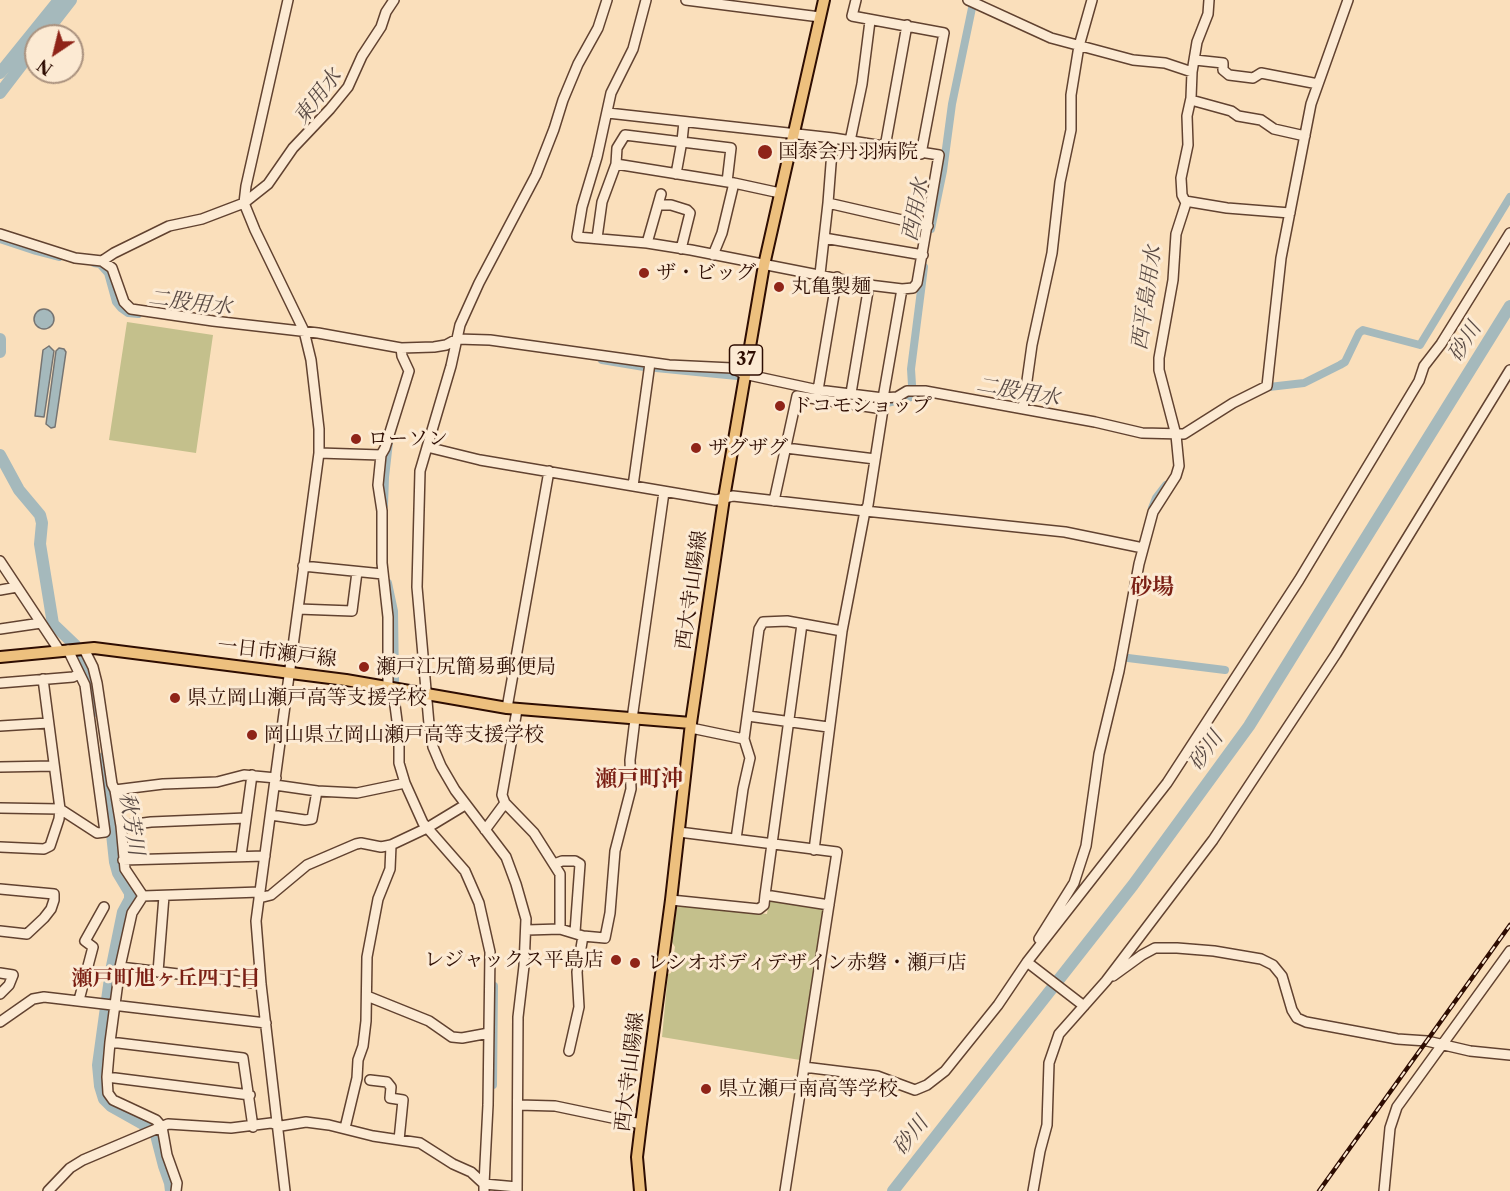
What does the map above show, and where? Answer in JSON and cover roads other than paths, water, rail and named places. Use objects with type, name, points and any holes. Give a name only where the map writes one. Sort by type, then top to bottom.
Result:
[{"type":"main road","name":"西大寺山陽線","points":[[640,1191],[637,1157],[640,1124],[671,900],[691,725],[724,498],[764,265],[824,0]]},
{"type":"main road","name":"一日市瀬戸線","points":[[0,657],[94,648],[388,687],[512,709],[691,725]]},
{"type":"street","points":[[285,1191],[256,933],[319,453],[316,397],[304,331],[244,203],[288,0]]},
{"type":"street","points":[[102,261],[169,226],[202,219],[244,203],[268,184],[293,148],[348,87],[362,56],[381,27],[386,12],[394,0]]},
{"type":"street","points":[[48,1191],[70,1168],[83,1160],[168,1124],[231,1128],[271,1123],[281,1126],[306,1122],[426,1146],[440,1157],[471,1172],[484,1187],[517,1189],[518,1017],[527,930],[523,906],[506,857],[465,805],[441,766],[433,747],[417,587],[420,471],[452,366],[460,325],[478,283],[536,175],[563,100],[578,64],[598,28],[607,0]]},
{"type":"street","points":[[608,113],[833,138],[921,154],[939,155],[917,283],[913,288],[902,289],[869,285],[837,277],[647,243],[577,237],[582,207],[608,113],[611,93],[633,49],[646,0]]},
{"type":"street","points":[[686,0],[745,3],[820,17]]},
{"type":"street","points":[[856,0],[852,16],[944,33],[921,154]]},
{"type":"street","points":[[969,0],[1051,38],[1133,60],[1165,63],[1192,72]]},
{"type":"street","points":[[1023,409],[1032,345],[1052,253],[1060,182],[1071,130],[1071,95],[1079,46],[1092,0]]},
{"type":"street","points":[[1027,962],[1039,938],[1074,883],[1086,846],[1099,754],[1119,671],[1143,548],[1153,512],[1176,476],[1179,466],[1176,435],[1159,370],[1159,358],[1173,280],[1176,234],[1185,201],[1181,178],[1188,145],[1187,116],[1191,100],[1192,72],[1197,42],[1208,14],[1209,0]]},
{"type":"street","points":[[0,234],[75,258],[102,261],[112,268],[124,302],[131,309],[304,331],[401,348],[434,347],[446,345],[457,339],[490,340],[650,363],[732,368],[744,374],[818,390],[883,398],[897,397],[908,391],[925,391],[1142,433],[1184,434],[1233,403],[1267,386],[1281,258],[1311,104],[1348,0]]},
{"type":"street","points":[[850,141],[862,84],[870,21]]},
{"type":"street","points":[[885,147],[907,26]]},
{"type":"street","points":[[1195,60],[1223,63],[1223,70],[1229,75],[1254,78],[1261,73],[1318,84]]},
{"type":"street","points":[[1191,100],[1231,111],[1238,116],[1261,120],[1274,129],[1305,136]]},
{"type":"street","points":[[676,174],[684,122]]},
{"type":"street","points":[[597,238],[602,202],[616,164],[618,148],[625,135],[731,148],[731,183],[722,233],[714,255]]},
{"type":"street","points":[[820,274],[833,138]]},
{"type":"street","points":[[616,164],[780,193]]},
{"type":"street","points":[[647,243],[661,194]]},
{"type":"street","points":[[1185,201],[1227,208],[1290,213]]},
{"type":"street","points":[[828,203],[928,226]]},
{"type":"street","points":[[658,205],[671,205],[690,213],[681,249]]},
{"type":"street","points":[[804,1067],[877,1076],[915,1090],[920,1089],[945,1071],[1167,783],[1299,580],[1419,381],[1424,366],[1441,344],[1510,232]]},
{"type":"street","points":[[824,238],[923,255]]},
{"type":"street","points":[[818,390],[837,277]]},
{"type":"street","points":[[850,393],[869,285]]},
{"type":"street","points":[[883,398],[902,289]]},
{"type":"street","points":[[401,348],[402,356],[410,371],[381,455],[378,485],[382,511],[383,574],[388,617],[388,687],[394,699],[399,736],[399,763],[405,783],[427,828],[465,871],[479,903],[490,952],[484,1187]]},
{"type":"street","points":[[633,486],[650,363]]},
{"type":"street","points":[[1033,1191],[1047,1125],[1048,1063],[1059,1034],[1106,981],[1192,869],[1250,786],[1336,654],[1510,370]]},
{"type":"street","points":[[774,501],[797,396],[883,409],[868,506],[865,511],[842,631],[814,850]]},
{"type":"street","points":[[427,447],[480,460],[716,500],[733,496],[1065,532],[1143,548]]},
{"type":"street","points":[[786,448],[875,459]]},
{"type":"street","points":[[319,453],[381,455]]},
{"type":"street","points":[[549,471],[512,709],[502,795],[505,803],[534,833],[554,864],[561,881],[560,929]]},
{"type":"street","points":[[527,930],[560,929],[605,938],[610,914],[615,851],[631,789],[630,760],[634,719],[664,492]]},
{"type":"street","points":[[0,561],[41,623],[93,667],[112,784],[122,826],[123,860],[125,869],[143,896]]},
{"type":"street","points":[[303,566],[383,574]]},
{"type":"street","points":[[298,609],[352,611],[357,572]]},
{"type":"street","points":[[0,590],[17,587]]},
{"type":"street","points":[[736,839],[750,758],[744,740],[759,628],[763,622],[787,621],[842,631]]},
{"type":"street","points":[[0,629],[41,623]]},
{"type":"street","points":[[671,900],[759,909],[764,905],[802,624]]},
{"type":"street","points":[[0,808],[60,809],[97,833],[105,832],[86,694],[72,649]]},
{"type":"street","points":[[0,683],[79,674]]},
{"type":"street","points":[[0,847],[44,849],[50,846],[60,809],[43,679]]},
{"type":"street","points":[[748,716],[828,727]]},
{"type":"street","points":[[0,726],[48,723]]},
{"type":"street","points":[[691,725],[744,740]]},
{"type":"street","points":[[0,767],[54,766]]},
{"type":"street","points":[[115,790],[163,784],[217,782],[244,775],[317,791],[357,793],[405,783]]},
{"type":"street","points":[[241,856],[252,775]]},
{"type":"street","points":[[271,815],[312,819],[317,791]]},
{"type":"street","points":[[485,830],[505,803]]},
{"type":"street","points":[[143,896],[271,895],[306,865],[356,844],[381,847],[391,845],[427,828],[465,805]]},
{"type":"street","points":[[122,826],[151,822],[246,818]]},
{"type":"street","points":[[679,832],[837,852],[785,1191]]},
{"type":"street","points":[[345,1128],[357,1078],[358,1060],[363,1046],[367,957],[378,899],[390,869],[391,845]]},
{"type":"street","points":[[123,860],[265,856]]},
{"type":"street","points":[[554,864],[561,861],[575,861],[580,864],[577,972],[579,1007],[569,1051]]},
{"type":"street","points":[[0,889],[54,894],[51,909],[27,934],[0,931]]},
{"type":"street","points":[[143,896],[132,913],[120,967],[108,1004],[110,1042],[108,1093],[113,1100],[156,1120],[157,1130],[177,1183],[176,1191]]},
{"type":"street","points":[[158,972],[164,896]]},
{"type":"street","points":[[765,896],[829,905]]},
{"type":"street","points":[[79,1000],[93,947],[85,941],[104,907]]},
{"type":"street","points":[[1106,981],[1155,948],[1177,948],[1255,958],[1273,965],[1282,976],[1292,1011],[1297,1018],[1306,1022],[1510,1055]]},
{"type":"street","points":[[1384,1191],[1390,1128],[1397,1107],[1510,951]]},
{"type":"street","points":[[1027,962],[1084,1006]]},
{"type":"street","points":[[120,967],[261,984]]},
{"type":"street","points":[[0,973],[14,975],[9,985],[0,994]]},
{"type":"street","points":[[367,996],[429,1021],[452,1037],[462,1038],[489,1033]]},
{"type":"street","points":[[0,1022],[33,999],[44,997],[266,1023]]},
{"type":"street","points":[[110,1042],[243,1058],[253,1127]]},
{"type":"street","points":[[107,1077],[249,1095]]},
{"type":"street","points":[[370,1080],[387,1082],[391,1087],[390,1098],[403,1100],[399,1140]]},
{"type":"street","points":[[518,1105],[555,1106],[640,1124]]},
{"type":"waterway","points":[[0,73],[59,0]]},
{"type":"waterway","name":"秋芳川","points":[[52,24],[71,0]]},
{"type":"waterway","name":"西用水","points":[[931,229],[943,171],[952,104],[972,8]]},
{"type":"waterway","name":"秋芳川","points":[[0,93],[24,62]]},
{"type":"waterway","points":[[1263,390],[1269,387],[1304,383],[1340,365],[1345,362],[1359,333],[1363,330],[1420,345],[1510,197]]},
{"type":"waterway","name":"二股用水","points":[[0,239],[59,257]]},
{"type":"waterway","name":"二股用水","points":[[94,263],[100,264],[108,273],[116,302],[121,308],[128,313],[138,314]]},
{"type":"waterway","name":"西用水","points":[[912,385],[911,369],[924,267]]},
{"type":"waterway","name":"砂川","points":[[893,1191],[1133,885],[1249,726],[1510,306]]},
{"type":"waterway","name":"秋芳川","points":[[0,339],[0,352]]},
{"type":"waterway","name":"二股用水","points":[[602,360],[644,367]]},
{"type":"waterway","name":"二股用水","points":[[656,368],[737,376]]},
{"type":"waterway","name":"二股用水","points":[[847,398],[887,403],[923,394]]},
{"type":"waterway","points":[[384,505],[389,442]]},
{"type":"waterway","name":"秋芳川","points":[[0,455],[19,490],[40,515],[42,523],[40,544],[53,624],[75,645],[91,680],[97,711]]},
{"type":"waterway","name":"二股用水","points":[[1152,508],[1166,485]]},
{"type":"waterway","points":[[388,583],[394,611],[395,683]]},
{"type":"waterway","name":"二股用水","points":[[1128,658],[1225,670]]},
{"type":"waterway","name":"秋芳川","points":[[104,758],[115,862],[118,873],[130,893],[130,899],[123,912],[111,971],[98,1065],[100,1086],[104,1099],[111,1106],[152,1129],[156,1135],[171,1191]]},
{"type":"waterway","points":[[493,1085],[494,986]]},
{"type":"railway","points":[[1319,1191],[1510,925]]},
{"type":"place","name":"国泰会丹羽病院","points":[[765,152]]},
{"type":"place","name":"ザ・ビッグ","points":[[644,273]]},
{"type":"place","name":"丸亀製麺","points":[[779,287]]},
{"type":"place","name":"ドコモショップ","points":[[780,406]]},
{"type":"place","name":"ローソン","points":[[356,439]]},
{"type":"place","name":"ザグザグ","points":[[696,448]]},
{"type":"place","name":"瀬戸江尻簡易郵便局","points":[[364,667]]},
{"type":"place","name":"県立岡山瀬戸高等支援学校","points":[[175,698]]},
{"type":"place","name":"岡山県立岡山瀬戸高等支援学校","points":[[252,735]]},
{"type":"place","name":"レジャックス平島店","points":[[616,960]]},
{"type":"place","name":"レシオボディデザイン赤磐・瀬戸店","points":[[635,963]]},
{"type":"place","name":"県立瀬戸南高等学校","points":[[706,1089]]},
{"type":"district","name":"砂場","points":[[1152,588]]},
{"type":"district","name":"瀬戸町沖","points":[[639,780]]},
{"type":"district","name":"瀬戸町旭ヶ丘四丁目","points":[[166,979]]},
{"type":"water label","name":"東用水","points":[[318,97]]},
{"type":"water label","name":"西平島用水","points":[[1147,298]]}]
